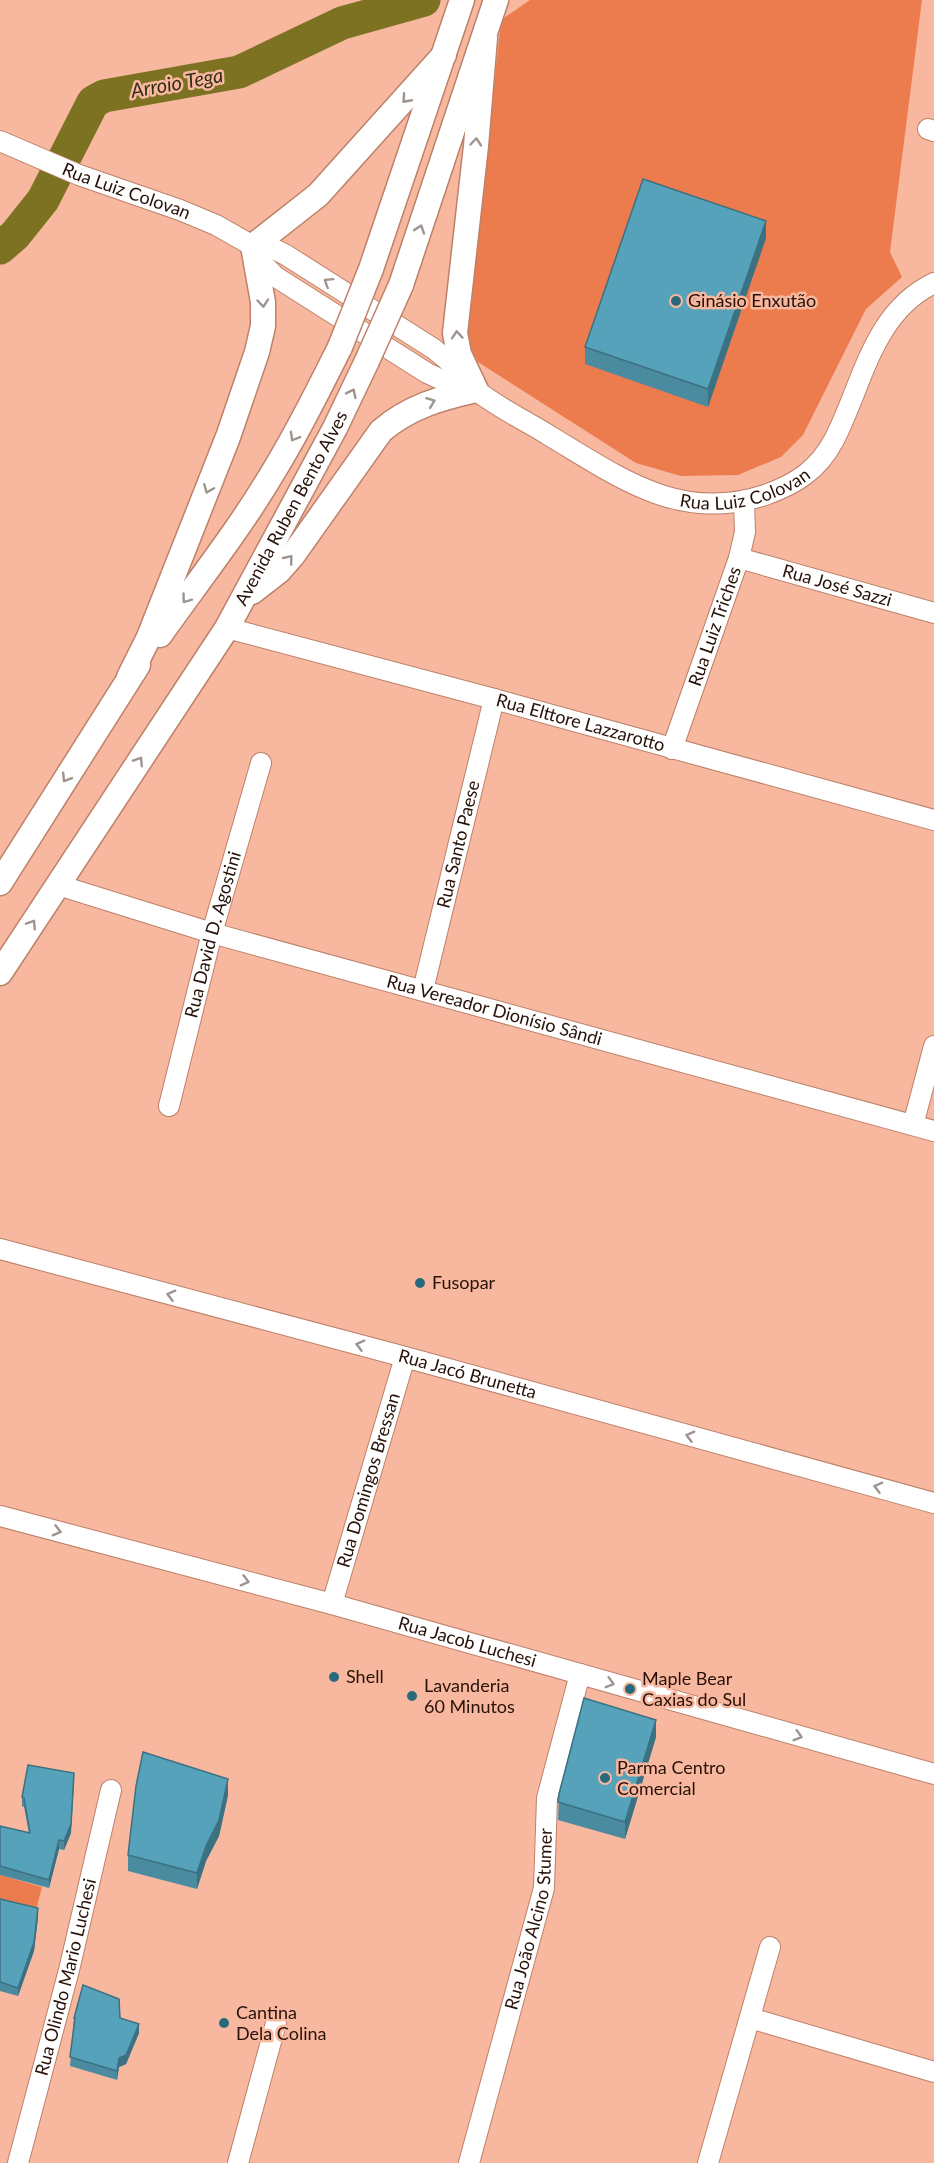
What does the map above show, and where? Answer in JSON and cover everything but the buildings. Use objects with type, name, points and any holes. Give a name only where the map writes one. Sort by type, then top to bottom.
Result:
[{"type":"main road","name":"Avenida Ruben Bento Alves","points":[[0,884],[129,677],[247,514],[306,416],[340,347],[371,269],[462,0]]},
{"type":"main road","name":"Avenida Ruben Bento Alves","points":[[0,973],[227,628],[246,597],[335,428],[368,361],[401,285],[490,19]]},
{"type":"main road","points":[[246,597],[279,571],[293,555],[381,431],[397,417],[436,399],[476,390],[459,354],[455,333],[490,19]]},
{"type":"main road","points":[[129,677],[149,637],[224,448],[257,352],[263,326],[263,302],[253,246],[318,195],[447,46]]},
{"type":"street","name":"Rua Luiz Colovan","points":[[0,141],[79,175],[216,225],[253,246],[263,264],[276,277],[427,373],[449,383],[476,390],[630,484],[668,498],[704,504],[744,502],[778,490],[808,475],[833,442],[874,345],[894,313],[920,290],[934,283]]},
{"type":"street","name":"Rua Luiz Triches","points":[[672,749],[739,558],[745,532],[744,502]]},
{"type":"street","name":"Rua José Sazzi","points":[[739,558],[934,613]]},
{"type":"street","name":"Rua Elttore Lazzarotto","points":[[227,628],[934,820]]},
{"type":"street","name":"Rua Santo Paese","points":[[423,990],[494,699]]},
{"type":"street","name":"Rua David D. Agostini","points":[[169,1106],[212,933],[261,763]]},
{"type":"street","name":"Rua Vereador Dionísio Sândi","points":[[58,885],[212,933],[934,1131]]},
{"type":"street","points":[[913,1125],[934,1046]]},
{"type":"street","name":"Rua Jacó Brunetta","points":[[0,1249],[405,1357],[934,1503]]},
{"type":"street","name":"Rua Domingos Bressan","points":[[332,1604],[405,1357]]},
{"type":"street","name":"Rua Jacob Luchesi","points":[[0,1516],[932,1768]]},
{"type":"street","name":"Rua João Alcino Stumer","points":[[469,2163],[544,1888],[547,1798],[580,1674]]},
{"type":"street","name":"Rua Olindo Mario Luchesi","points":[[18,2163],[69,1970],[111,1790]]},
{"type":"street","points":[[708,2163],[770,1947]]},
{"type":"street","points":[[750,2018],[934,2072]]},
{"type":"street","points":[[238,2163],[276,2023]]},
{"type":"shaded area","points":[[530,0],[922,0],[890,252],[902,277],[866,309],[803,435],[781,457],[738,475],[681,476],[636,463],[478,362],[464,337],[461,313],[488,146],[501,20]]},
{"type":"shaded area","points":[[0,1875],[42,1887],[36,1910],[0,1901]]},
{"type":"waterway","name":"Arroio Tega","points":[[0,248],[15,235],[43,200],[93,102],[104,96],[239,72],[342,23],[424,0]]},
{"type":"place","name":"Ginásio Enxutão","points":[[676,301]]},
{"type":"place","name":"Fusopar","points":[[420,1283]]},
{"type":"place","name":"Shell","points":[[334,1677]]},
{"type":"place","name":"Maple Bear Caxias do Sul","points":[[630,1689]]},
{"type":"place","name":"Lavanderia 60 Minutos","points":[[412,1696]]},
{"type":"place","name":"Parma Centro Comercial","points":[[605,1778]]},
{"type":"place","name":"Cantina Dela Colina","points":[[224,2023]]}]
